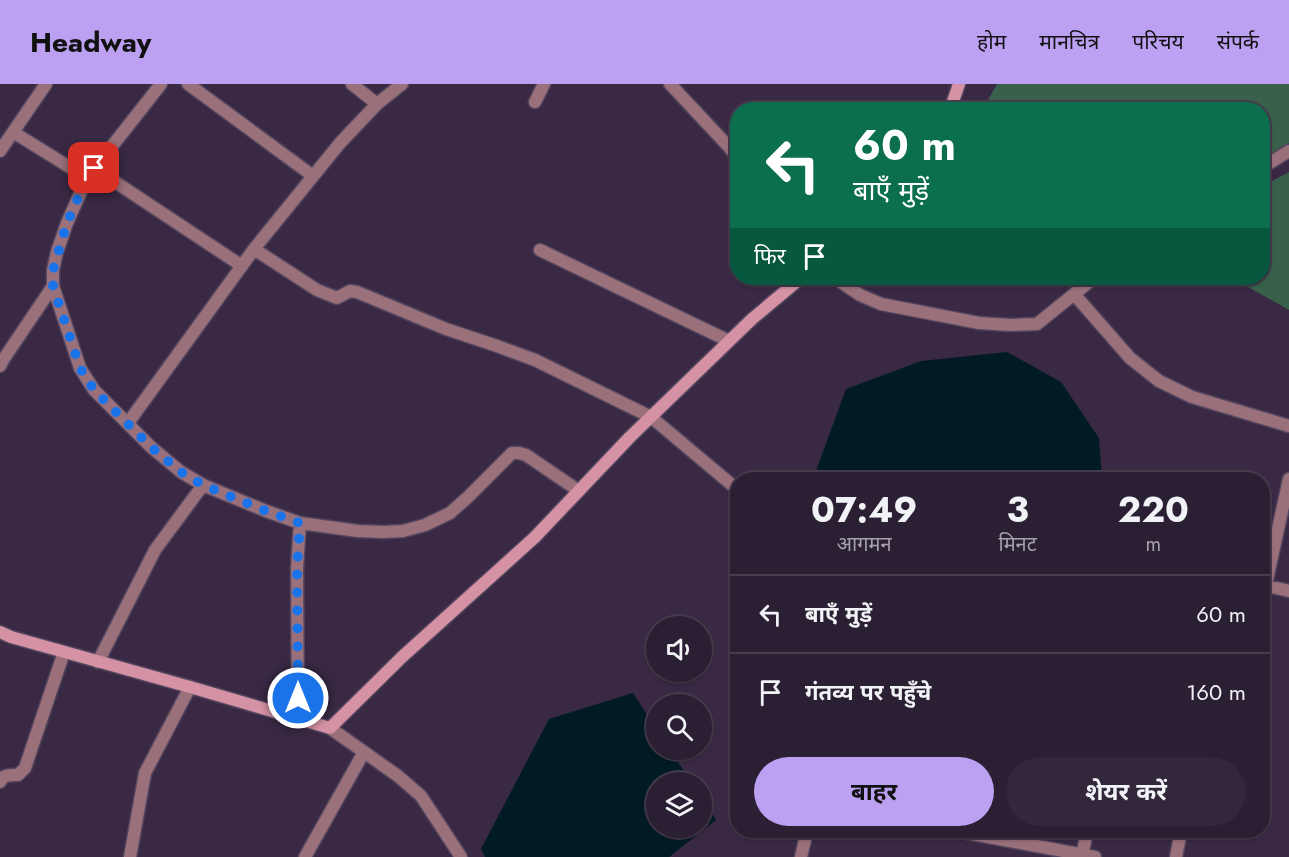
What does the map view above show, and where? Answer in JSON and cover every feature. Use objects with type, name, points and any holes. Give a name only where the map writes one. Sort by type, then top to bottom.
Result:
[{"type":"street","points":[[0,151],[46,84]]},
{"type":"street","points":[[160,84],[91,173],[67,223],[53,270],[53,286],[80,368],[94,390],[151,447],[181,472],[203,485],[266,511],[300,523],[358,531],[403,531],[425,525],[450,513],[512,453],[526,455],[579,491]]},
{"type":"street","points":[[188,84],[313,176]]},
{"type":"street","points":[[352,84],[377,104]]},
{"type":"street","points":[[128,423],[254,249],[313,176],[377,104],[402,84]]},
{"type":"street","points":[[535,102],[544,84]]},
{"type":"street","points":[[670,84],[730,148]]},
{"type":"street","points":[[953,102],[959,84]]},
{"type":"street","points":[[13,132],[91,173],[242,266]]},
{"type":"street","points":[[1270,162],[1289,151]]},
{"type":"street","points":[[254,249],[327,295],[337,298],[351,291],[368,296],[446,328],[536,360],[651,417],[730,483]]},
{"type":"street","points":[[540,250],[729,341]]},
{"type":"street","points":[[330,728],[402,657],[535,537],[651,417],[752,319],[793,285]]},
{"type":"street","points":[[846,285],[860,295],[881,304],[979,323],[1010,325],[1037,324],[1085,285]]},
{"type":"street","points":[[1,361],[53,286]]},
{"type":"street","points":[[1074,294],[1130,358],[1159,381],[1192,397],[1289,426]]},
{"type":"street","points":[[1270,563],[1289,480]]},
{"type":"street","points":[[98,662],[155,550],[203,485]]},
{"type":"street","points":[[298,720],[297,568],[300,523]]},
{"type":"street","points":[[1270,589],[1289,591]]},
{"type":"street","points":[[0,632],[330,728],[398,776],[421,796],[461,857]]},
{"type":"street","points":[[0,782],[5,776],[18,775],[25,768],[64,652]]},
{"type":"street","points":[[130,857],[145,773],[190,687]]},
{"type":"street","points":[[305,857],[364,752]]},
{"type":"street","points":[[801,857],[805,838]]},
{"type":"street","points":[[1005,838],[1087,856],[1087,838]]},
{"type":"street","points":[[1176,857],[1180,838]]},
{"type":"green space","points":[[997,84],[1289,84],[1289,143],[1270,154],[1270,102],[987,102]]},
{"type":"green space","points":[[1289,172],[1289,310],[1244,285],[1270,285],[1270,182]]},
{"type":"water","points":[[1007,352],[1061,382],[1099,438],[1101,472],[817,472],[846,389],[921,361]]},
{"type":"water","points":[[633,693],[646,713],[646,760],[677,760],[685,772],[646,772],[646,838],[693,838],[669,857],[485,857],[481,849],[549,719]]},
{"type":"route","points":[[94,168],[87,178],[67,223],[53,270],[53,286],[80,368],[94,390],[151,447],[181,472],[203,485],[300,523],[297,568],[298,698]]}]
